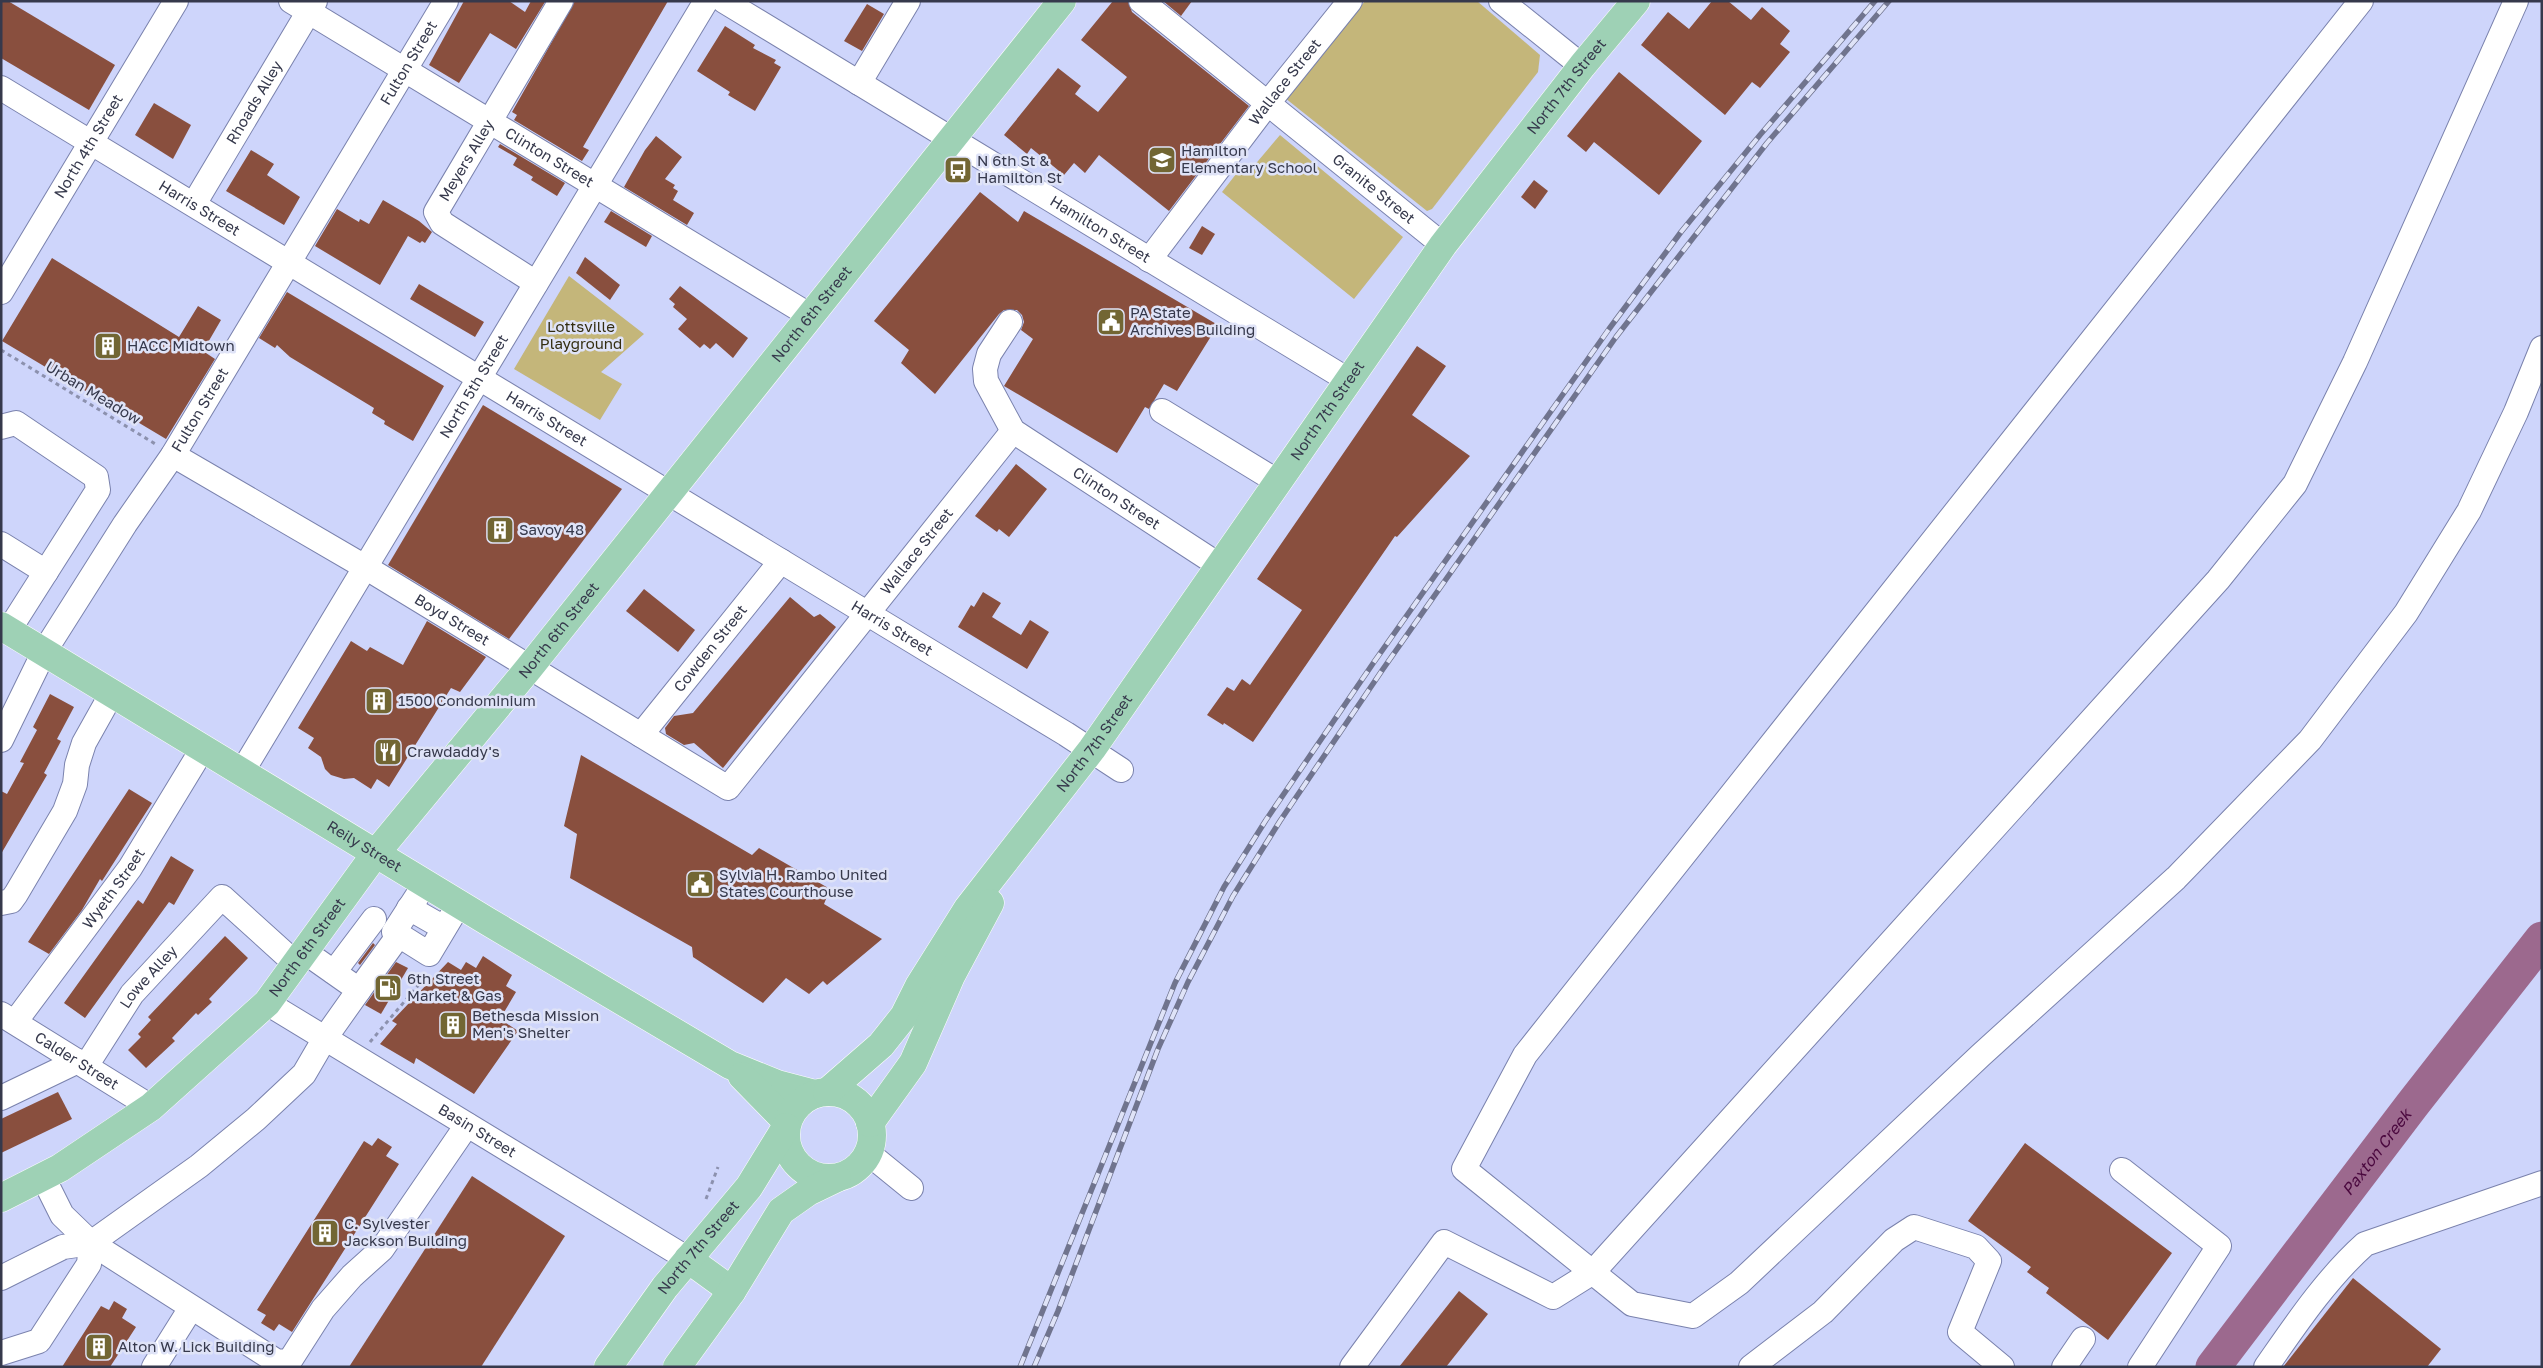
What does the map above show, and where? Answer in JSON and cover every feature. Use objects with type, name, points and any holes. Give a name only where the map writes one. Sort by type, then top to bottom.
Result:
[{"type":"main road","name":"North 6th Street","points":[[1,1198],[43,1176],[151,1107],[267,1004],[376,853],[529,668],[809,315],[1062,1]]},
{"type":"main road","name":"North 7th Street","points":[[608,1367],[637,1324],[688,1259],[749,1187],[794,1110],[803,1100],[821,1093],[882,1045],[898,1023],[968,908],[1030,831],[1092,749],[1443,245],[1582,66],[1636,1]]},
{"type":"main road","name":"Reily Street","points":[[5,628],[458,904],[730,1065],[777,1084],[821,1093]]},
{"type":"main road","name":"North 7th Street","points":[[870,1123],[912,1063],[950,976],[1030,831]]},
{"type":"main road","name":"Reily Street","points":[[730,1065],[787,1124]]},
{"type":"main road","points":[[676,1367],[732,1291],[781,1211],[808,1192],[850,1173],[860,1165],[868,1153],[872,1133],[864,1110],[854,1100],[841,1093],[821,1093]]},
{"type":"main road","points":[[787,1124],[786,1141],[790,1154],[798,1166],[809,1174],[823,1178],[837,1178]]},
{"type":"main road","points":[[688,1259],[732,1291]]},
{"type":"street","name":"North 4th Street","points":[[1,292],[176,1]]},
{"type":"street","name":"Fulton Street","points":[[1,740],[44,652],[125,524],[173,455],[446,1]]},
{"type":"street","name":"Meyers Alley","points":[[536,283],[442,223],[437,215],[437,208],[561,1]]},
{"type":"street","name":"North 5th Street","points":[[242,772],[706,1]]},
{"type":"street","name":"Hamilton Street","points":[[724,1],[1348,380]]},
{"type":"street","points":[[859,83],[908,1]]},
{"type":"street","name":"Granite Street","points":[[1141,1],[1443,245]]},
{"type":"street","name":"Wallace Street","points":[[1150,260],[1268,103],[1350,1]]},
{"type":"street","points":[[1501,1],[1582,66]]},
{"type":"street","points":[[2361,1],[1525,1055],[1464,1169],[1632,1304],[1693,1316],[1739,1283],[1981,1055],[2176,878],[2310,740],[2406,613],[2469,511],[2516,412],[2542,348]]},
{"type":"street","points":[[1352,1367],[1444,1242],[1553,1297],[1593,1272],[2218,580],[2295,484],[2355,362],[2516,1]]},
{"type":"street","name":"Clinton Street","points":[[305,5],[405,70],[809,315]]},
{"type":"street","name":"Rhoads Alley","points":[[194,204],[305,5]]},
{"type":"street","name":"Harris Street","points":[[1,88],[1092,749],[1121,770]]},
{"type":"street","points":[[1010,322],[989,354],[986,380],[994,399],[1013,432]]},
{"type":"street","points":[[1162,411],[1278,482]]},
{"type":"street","points":[[1,427],[16,424],[96,477],[98,490],[46,572],[5,628]]},
{"type":"street","name":"Clinton Street","points":[[1013,432],[1220,566]]},
{"type":"street","name":"Wallace Street","points":[[728,788],[1013,432]]},
{"type":"street","name":"Boyd Street","points":[[173,455],[365,567],[728,788]]},
{"type":"street","points":[[1,544],[46,572]]},
{"type":"street","name":"Cowden Street","points":[[641,736],[782,561]]},
{"type":"street","points":[[1,903],[8,902],[16,894],[56,828],[72,797],[77,765],[84,743],[112,694]]},
{"type":"street","name":"Wyeth Street","points":[[8,1018],[130,868],[202,748]]},
{"type":"street","points":[[1,1278],[63,1247],[91,1243],[199,1166],[256,1119],[304,1074],[325,1038],[359,990],[396,933],[409,908],[426,884]]},
{"type":"street","name":"Lowe Alley","points":[[82,1064],[132,994],[222,897],[300,958]]},
{"type":"street","points":[[342,900],[429,954],[458,904]]},
{"type":"street","points":[[409,908],[444,928]]},
{"type":"street","points":[[334,972],[374,919]]},
{"type":"street","points":[[300,958],[334,972],[359,990]]},
{"type":"street","name":"Basin Street","points":[[267,1004],[688,1259]]},
{"type":"street","name":"Calder Street","points":[[8,1018],[151,1107]]},
{"type":"street","points":[[1,1098],[82,1064]]},
{"type":"street","points":[[43,1176],[62,1215],[91,1243],[276,1361],[284,1362],[291,1359],[323,1308],[352,1276],[382,1249],[467,1125]]},
{"type":"street","points":[[868,1153],[911,1188]]},
{"type":"street","points":[[2122,1170],[2219,1246],[2140,1367]]},
{"type":"street","points":[[2266,1367],[2305,1311],[2347,1260],[2365,1244],[2542,1183]]},
{"type":"street","points":[[1751,1367],[1823,1312],[1894,1240],[1914,1227],[1976,1247],[1989,1261],[1960,1332],[2002,1367]]},
{"type":"street","points":[[1,1353],[39,1341],[89,1264],[91,1243]]},
{"type":"street","points":[[154,1367],[192,1308]]},
{"type":"street","points":[[2064,1367],[2084,1340]]},
{"type":"path","name":"Urban Meadow","points":[[1,350],[173,455]]},
{"type":"path","points":[[357,1058],[429,973]]},
{"type":"green space","points":[[1365,1],[1477,1],[1540,55],[1538,72],[1432,209],[1427,211],[1285,98]]},
{"type":"green space","points":[[1280,135],[1403,237],[1354,299],[1222,192],[1240,169],[1247,174]]},
{"type":"green space","name":"Lottsville Playground","points":[[569,276],[644,334],[601,372],[622,384],[600,420],[514,369]]},
{"type":"building","points":[[1,1],[8,1],[115,65],[89,110],[1,58]]},
{"type":"building","points":[[464,1],[509,1],[525,12],[531,1],[545,2],[516,49],[490,33],[459,83],[429,65]]},
{"type":"building","points":[[575,1],[668,1],[583,147],[589,150],[582,161],[514,120],[517,115],[512,112]]},
{"type":"building","points":[[1113,1],[1128,1],[1132,12],[1249,106],[1169,211],[1099,155],[1085,173],[1074,163],[1064,175],[1031,148],[1027,154],[1004,135],[1058,68],[1081,86],[1075,94],[1098,112],[1127,77],[1081,40]]},
{"type":"building","points":[[1163,1],[1192,1],[1181,16]]},
{"type":"building","points":[[1712,1],[1728,1],[1751,20],[1762,7],[1790,31],[1780,44],[1790,52],[1760,88],[1752,82],[1725,115],[1641,45],[1668,12],[1689,29]]},
{"type":"building","points":[[867,4],[884,14],[862,51],[844,41]]},
{"type":"building","points":[[725,26],[755,45],[753,48],[776,60],[774,63],[781,67],[755,111],[728,95],[730,92],[697,71]]},
{"type":"building","points":[[1619,72],[1702,141],[1659,195],[1594,142],[1586,152],[1567,136]]},
{"type":"building","points":[[154,103],[191,125],[173,159],[135,135]]},
{"type":"building","points":[[656,136],[682,157],[665,179],[675,185],[673,188],[678,191],[673,200],[694,213],[687,225],[624,187],[645,150]]},
{"type":"building","points":[[500,144],[565,183],[557,196],[531,180],[533,177],[513,165],[517,158],[498,147]]},
{"type":"building","points":[[251,150],[274,164],[267,175],[300,197],[284,225],[226,191]]},
{"type":"building","points":[[1534,180],[1548,191],[1535,209],[1521,197]]},
{"type":"building","name":"PA State Archives Building","points":[[980,192],[1018,222],[1024,211],[1218,325],[1177,391],[1164,384],[1149,409],[1145,407],[1117,453],[1004,386],[1033,339],[1021,330],[1024,322],[1022,315],[1017,310],[1004,310],[999,314],[935,394],[901,363],[909,350],[874,321]]},
{"type":"building","points":[[383,200],[419,221],[432,232],[425,243],[422,241],[420,243],[408,236],[380,285],[315,246],[337,209],[359,222],[360,219],[369,224]]},
{"type":"building","points":[[611,211],[652,236],[646,247],[604,222]]},
{"type":"building","points":[[1202,226],[1215,234],[1202,255],[1189,248]]},
{"type":"building","points":[[585,257],[620,285],[610,300],[576,273]]},
{"type":"building","name":"HACC Midtown","points":[[52,258],[179,337],[198,306],[221,320],[203,351],[215,359],[166,439],[2,341]]},
{"type":"building","points":[[419,284],[484,322],[475,337],[410,299]]},
{"type":"building","points":[[680,286],[748,338],[733,358],[716,343],[710,349],[704,344],[700,348],[678,329],[687,319],[673,307],[675,304],[669,299]]},
{"type":"building","points":[[287,292],[444,386],[413,441],[384,424],[385,421],[372,413],[374,408],[290,357],[277,345],[275,348],[259,338]]},
{"type":"building","points":[[1417,346],[1446,366],[1412,415],[1470,456],[1397,537],[1395,536],[1253,742],[1224,723],[1223,725],[1207,715],[1227,687],[1234,691],[1242,679],[1250,685],[1302,610],[1257,579]]},
{"type":"building","name":"Savoy 48","points":[[483,405],[622,489],[509,639],[388,565]]},
{"type":"building","points":[[1016,464],[1047,489],[1009,537],[999,529],[997,532],[975,516]]},
{"type":"building","points":[[644,589],[695,630],[678,652],[626,611]]},
{"type":"building","points":[[983,592],[1001,603],[992,617],[1021,635],[1030,620],[1049,632],[1027,669],[958,627],[971,605],[974,607]]},
{"type":"building","points":[[790,597],[814,617],[820,614],[836,627],[723,768],[694,743],[684,745],[666,734],[665,728],[674,716],[693,713]]},
{"type":"building","name":"1500 Condominium","points":[[427,621],[486,657],[460,692],[451,688],[389,787],[377,779],[371,789],[354,778],[344,779],[331,775],[325,769],[321,757],[308,748],[314,738],[298,728],[351,641],[367,651],[370,647],[403,665]]},
{"type":"building","points":[[50,694],[74,707],[57,739],[61,741],[44,773],[47,775],[1,854],[1,791],[7,794],[24,763],[20,762],[37,730],[33,727]]},
{"type":"building","name":"Sylvia H. Rambo United States Courthouse","points":[[581,755],[752,855],[759,848],[830,889],[824,904],[882,939],[827,985],[823,981],[809,994],[786,978],[763,1003],[693,957],[692,947],[570,878],[577,834],[564,826]]},
{"type":"building","points":[[129,789],[152,803],[102,881],[100,879],[82,910],[49,954],[28,942]]},
{"type":"building","points":[[171,856],[194,870],[174,905],[169,902],[85,1018],[64,1003],[138,900],[143,904]]},
{"type":"building","points":[[225,936],[248,958],[209,999],[212,1002],[198,1015],[196,1013],[172,1038],[175,1041],[146,1068],[128,1050],[141,1037],[138,1034],[151,1020],[148,1017]]},
{"type":"building","points":[[373,943],[375,945],[360,965],[358,963]]},
{"type":"building","name":"Bethesda Mission Men's Shelter","points":[[483,956],[512,975],[506,986],[516,992],[500,1019],[518,1031],[474,1094],[416,1058],[414,1064],[380,1044],[397,1024],[392,1021],[448,962],[461,970],[466,962],[476,968]]},
{"type":"building","points":[[396,962],[408,968],[381,1014],[365,1005]]},
{"type":"building","points":[[58,1092],[72,1119],[1,1153],[1,1119]]},
{"type":"building","name":"C. Sylvester Jackson Building","points":[[378,1138],[392,1147],[386,1156],[399,1164],[292,1332],[279,1324],[274,1331],[261,1323],[266,1315],[257,1310],[364,1141],[372,1146]]},
{"type":"building","points":[[2025,1143],[2172,1253],[2108,1340],[2046,1293],[2049,1288],[2027,1272],[2031,1267],[1968,1221]]},
{"type":"building","points":[[472,1176],[565,1236],[481,1367],[349,1367]]},
{"type":"building","points":[[2353,1278],[2441,1349],[2427,1367],[2283,1367]]},
{"type":"building","points":[[1459,1291],[1488,1314],[1446,1367],[1399,1367]]},
{"type":"building","name":"Alton W. Lick Building","points":[[114,1301],[127,1309],[122,1318],[136,1327],[110,1367],[62,1367],[101,1306],[109,1310]]},
{"type":"waterway","name":"Paxton Creek","points":[[2213,1367],[2412,1105],[2542,939]]},
{"type":"railway","points":[[1020,1367],[1175,983],[1224,887],[1266,820],[1374,662],[1609,329],[1681,232],[1760,135],[1875,1]]},
{"type":"railway","points":[[1034,1367],[1058,1311],[1158,1049],[1188,982],[1233,896],[1280,821],[1383,669],[1616,337],[1767,143],[1889,1]]},
{"type":"place","name":"Hamilton Elementary School","points":[[1162,160]]},
{"type":"place","name":"N 6th St & Hamilton St","points":[[958,170]]},
{"type":"place","name":"PA State Archives Building","points":[[1111,322]]},
{"type":"place","name":"HACC Midtown","points":[[108,346]]},
{"type":"place","name":"Savoy 48","points":[[500,530]]},
{"type":"place","name":"1500 Condominium","points":[[379,701]]},
{"type":"place","name":"Crawdaddy's","points":[[388,752]]},
{"type":"place","name":"Sylvia H. Rambo United States Courthouse","points":[[700,884]]},
{"type":"place","name":"6th Street Market & Gas","points":[[388,988]]},
{"type":"place","name":"Bethesda Mission Men's Shelter","points":[[453,1025]]},
{"type":"place","name":"C. Sylvester Jackson Building","points":[[325,1233]]},
{"type":"place","name":"Alton W. Lick Building","points":[[99,1347]]}]
